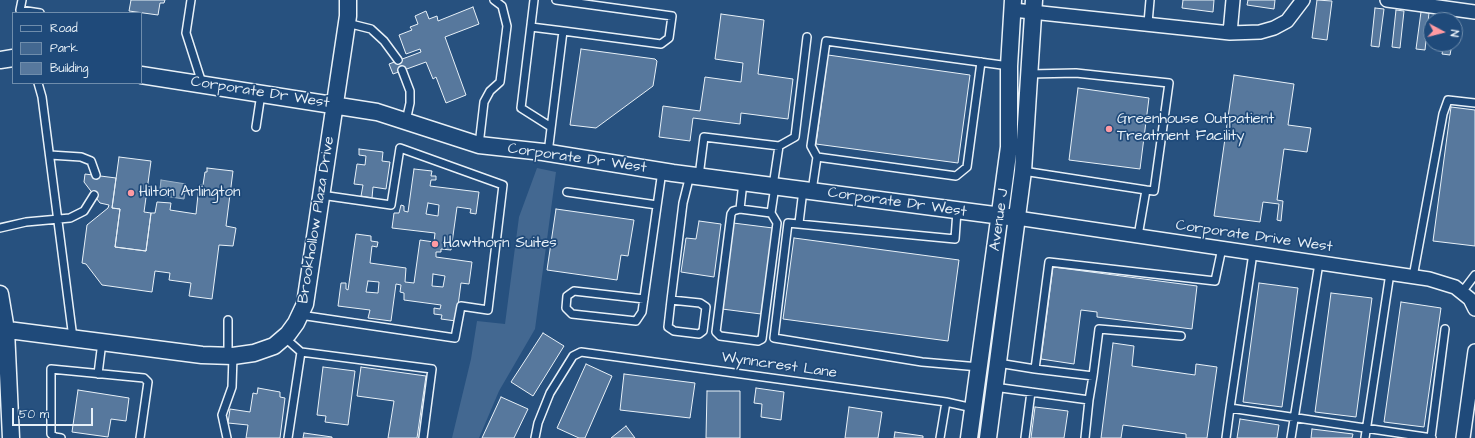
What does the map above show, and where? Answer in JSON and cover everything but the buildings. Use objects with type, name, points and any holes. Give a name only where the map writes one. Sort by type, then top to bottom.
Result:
[{"type":"street","name":"Brookhollow Plaza Drive","points":[[3,329],[202,355],[231,356],[254,353],[271,347],[284,337],[296,323],[305,304],[347,23],[348,0]]},
{"type":"street","points":[[1230,33],[1233,0]]},
{"type":"street","points":[[1013,5],[1033,6],[1148,23],[1230,33],[1260,32],[1274,28],[1287,21],[1303,0]]},
{"type":"street","points":[[1387,0],[1475,12]]},
{"type":"street","name":"Avenue J","points":[[969,438],[1009,147],[1008,66],[1013,5]]},
{"type":"street","name":"Avenue J","points":[[988,438],[1024,171],[1033,6]]},
{"type":"street","points":[[0,60],[12,58]]},
{"type":"street","name":"Corporate Dr West","points":[[142,75],[335,104],[377,112],[479,145],[548,153],[694,176],[1017,218]]},
{"type":"street","name":"Corporate Drive West","points":[[1017,218],[1414,276],[1449,285],[1462,292],[1470,299],[1475,308]]},
{"type":"street","points":[[0,294],[11,438]]},
{"type":"street","points":[[1463,438],[1472,397],[1475,351]]},
{"type":"lane","points":[[22,0],[20,10],[33,12]]},
{"type":"lane","points":[[191,0],[186,33],[202,84]]},
{"type":"lane","points":[[479,145],[484,102],[490,91],[500,82],[507,26],[502,6],[494,0]]},
{"type":"lane","points":[[534,0],[521,108],[551,127]]},
{"type":"lane","points":[[531,27],[661,44],[669,38],[672,16],[556,0]]},
{"type":"lane","points":[[1148,23],[1150,0]]},
{"type":"lane","points":[[347,23],[371,29],[384,41],[398,60]]},
{"type":"lane","points":[[548,153],[563,31]]},
{"type":"lane","points":[[671,300],[700,303],[706,307],[703,331],[699,334],[674,331],[668,327],[671,300],[683,203],[694,176],[704,137],[779,146],[795,137],[807,37]]},
{"type":"lane","points":[[799,223],[817,157],[811,146],[826,41],[1008,66]]},
{"type":"lane","points":[[817,157],[956,176],[967,166],[981,62]]},
{"type":"lane","points":[[402,70],[410,91],[410,103],[406,121]]},
{"type":"lane","points":[[1024,171],[1154,191],[1169,83],[1076,73],[1030,74]]},
{"type":"lane","points":[[38,84],[42,97],[50,155],[73,338]]},
{"type":"lane","points":[[256,127],[261,94]]},
{"type":"lane","points":[[1414,276],[1443,114],[1448,100],[1475,103]]},
{"type":"lane","points":[[771,213],[740,209],[733,211],[731,214],[716,332],[720,336],[758,341],[762,338],[777,223],[771,213],[779,146]]},
{"type":"lane","points":[[300,315],[455,338],[461,306],[488,310],[503,185],[400,148],[391,205],[321,195]]},
{"type":"lane","points":[[50,155],[81,157],[91,161],[96,175]]},
{"type":"lane","points":[[644,299],[574,291],[567,296],[566,308],[572,314],[636,321],[642,312],[644,299],[657,205],[662,171]]},
{"type":"lane","points":[[740,209],[744,182]]},
{"type":"lane","points":[[1138,236],[1146,190]]},
{"type":"lane","points":[[568,192],[657,205]]},
{"type":"lane","points":[[0,228],[70,218],[84,211],[94,195]]},
{"type":"lane","points":[[957,211],[955,239],[788,223],[774,338],[922,362],[979,367]]},
{"type":"lane","points":[[1035,369],[1049,262],[1215,281],[1222,248]]},
{"type":"lane","points":[[1226,438],[1253,253]]},
{"type":"lane","points":[[1291,438],[1319,263]]},
{"type":"lane","points":[[1365,438],[1390,273]]},
{"type":"lane","points":[[1462,292],[1475,275]]},
{"type":"lane","points":[[227,438],[222,415],[232,387],[228,320]]},
{"type":"lane","points":[[1085,438],[1099,329],[1181,336]]},
{"type":"lane","points":[[1230,408],[1431,438],[1445,329]]},
{"type":"lane","points":[[284,337],[301,352],[432,369],[423,438]]},
{"type":"lane","points":[[98,374],[102,342]]},
{"type":"lane","points":[[288,438],[301,352]]},
{"type":"lane","name":"Wynncrest Lane","points":[[534,438],[538,423],[550,393],[573,356],[581,352],[946,402],[973,408]]},
{"type":"lane","points":[[997,363],[1093,376]]},
{"type":"lane","points":[[61,438],[55,437],[51,434],[51,369],[144,378],[148,382],[140,438]]},
{"type":"lane","points":[[994,387],[1089,400]]},
{"type":"lane","points":[[1026,438],[1031,392]]},
{"type":"lane","points":[[940,438],[946,402]]},
{"type":"green space","points":[[537,168],[556,172],[535,329],[499,391],[479,438],[452,438],[471,359],[477,321],[505,324],[519,217]]},
{"type":"shaded area","points":[[161,180],[186,184],[184,199],[164,196],[165,190],[160,189]]},
{"type":"place","name":"Greenhouse Outpatient Treatment Facility","points":[[1109,129]]},
{"type":"place","name":"Hilton Arlington","points":[[131,193]]},
{"type":"place","name":"Hawthorn Suites","points":[[435,244]]}]
